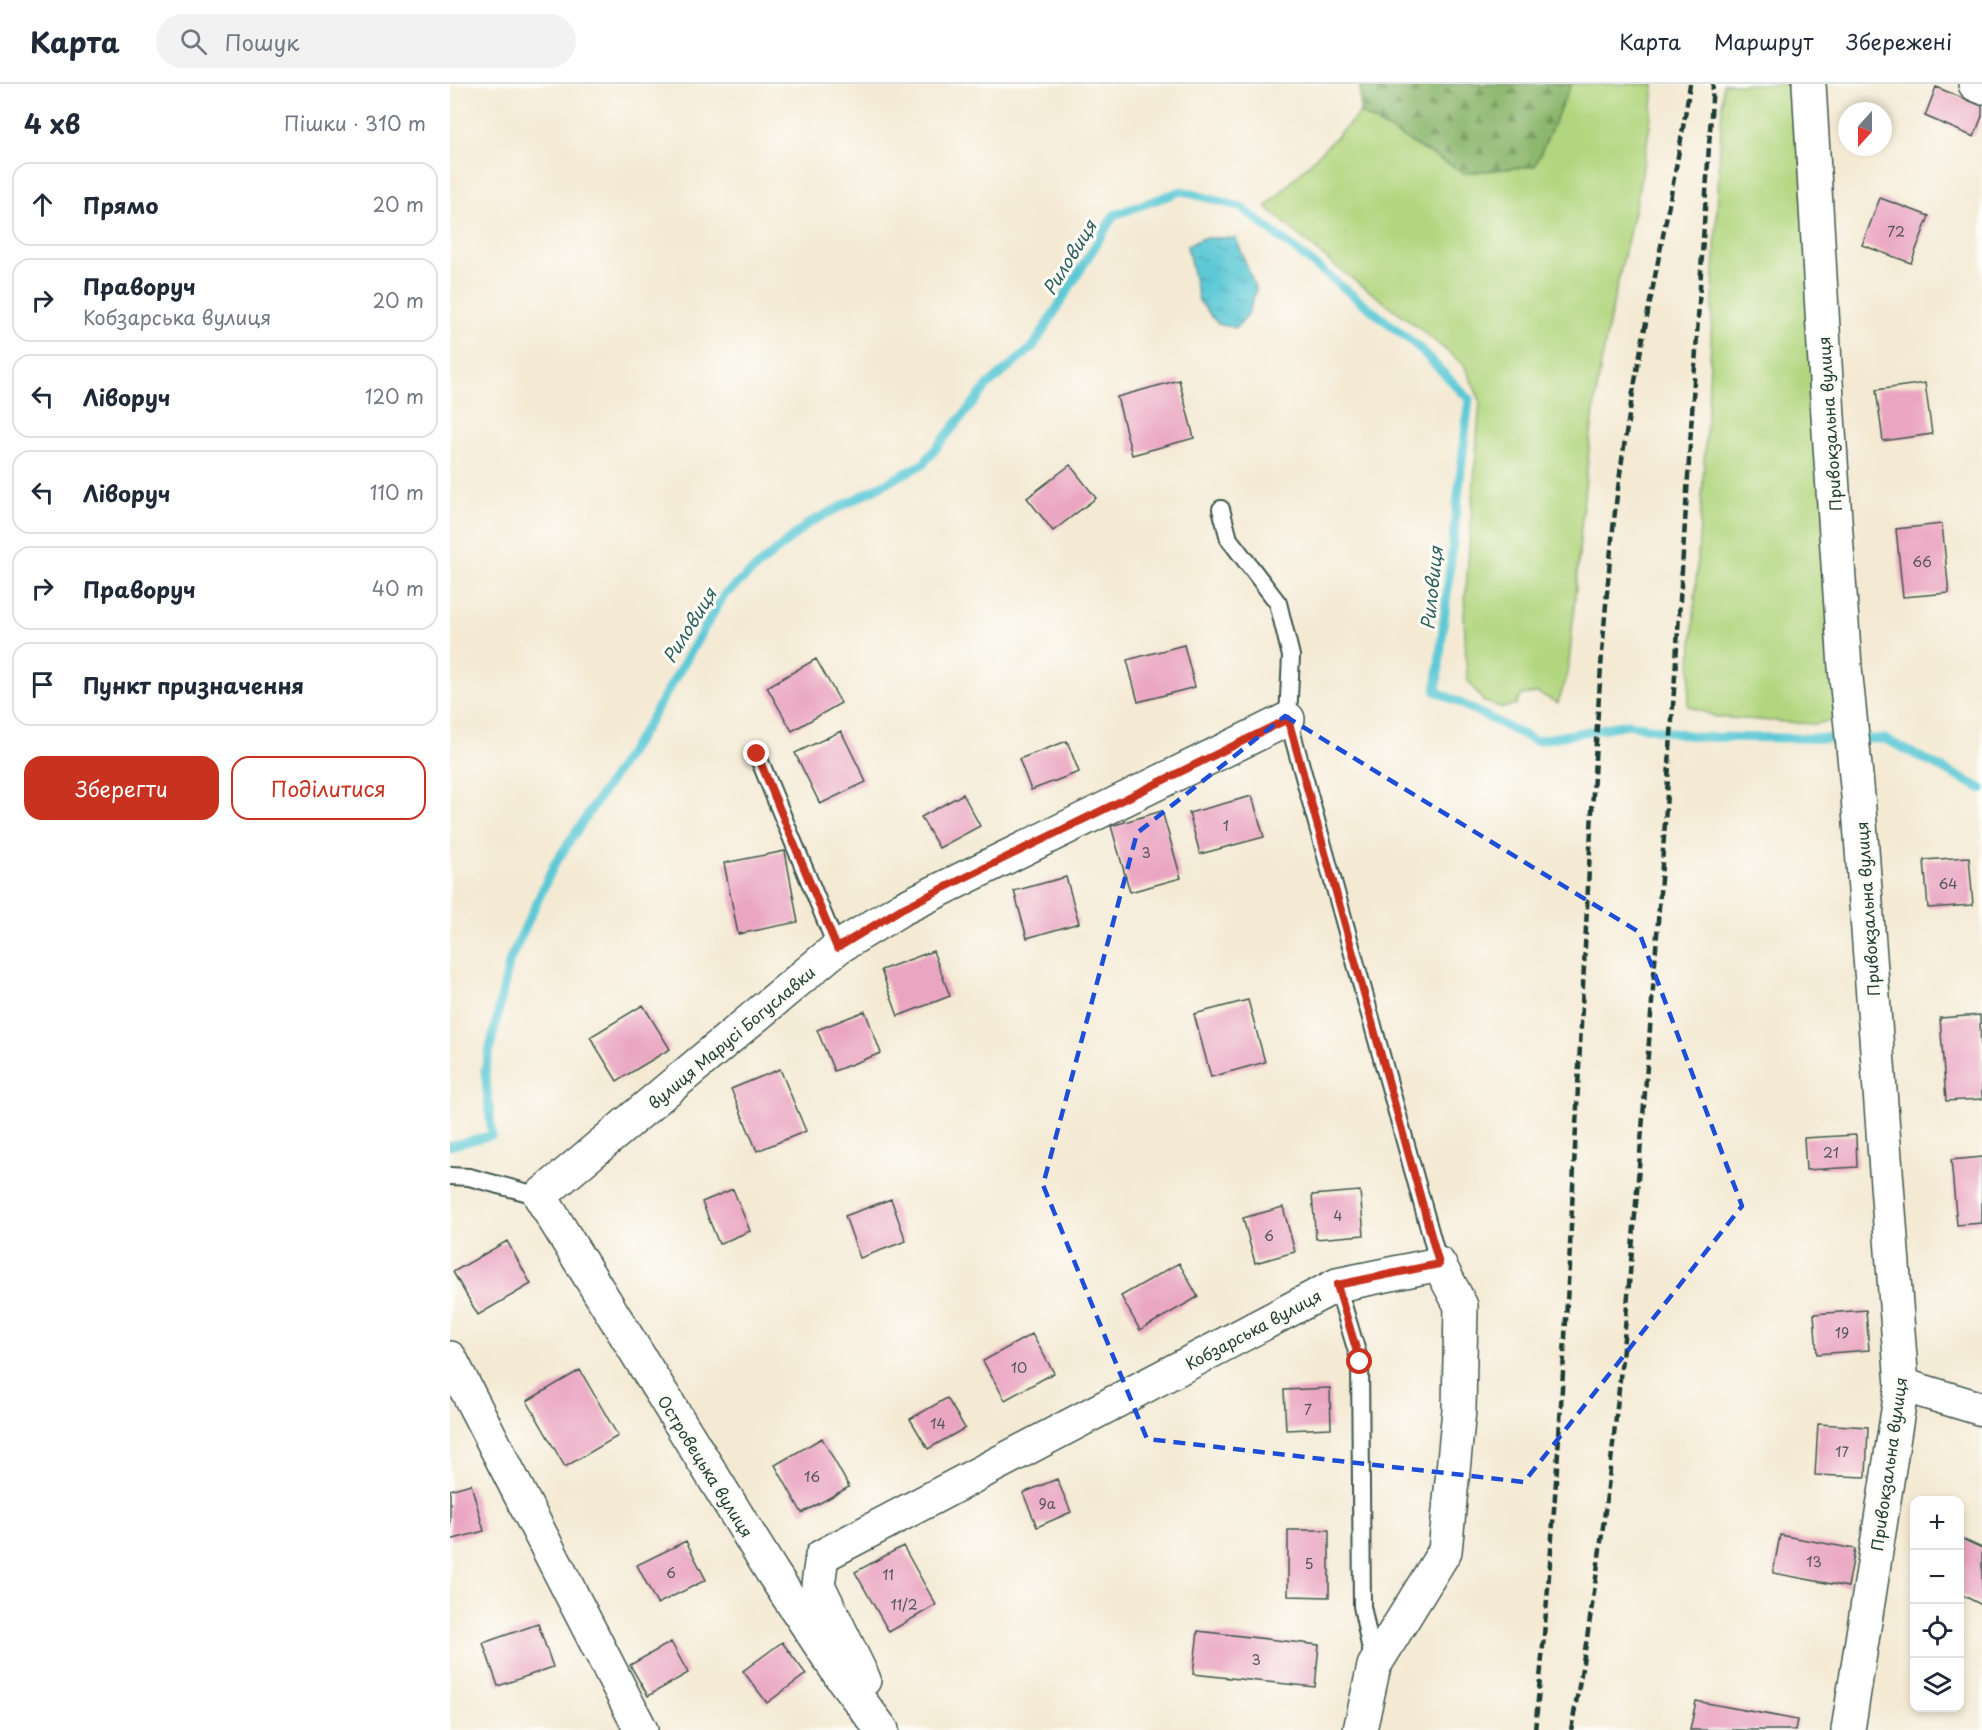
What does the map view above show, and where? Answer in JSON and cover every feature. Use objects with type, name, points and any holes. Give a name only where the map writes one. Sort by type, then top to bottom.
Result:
[{"type":"street","name":"Привокзальна вулиця","points":[[1809,84],[1845,667],[1858,796],[1902,1385],[1848,1730]]},
{"type":"street","points":[[1975,84],[1982,87]]},
{"type":"street","name":"вулиця Марусі Богуславки","points":[[540,1196],[837,948],[901,909],[1288,719]]},
{"type":"street","name":"Островецька вулиця","points":[[540,1196],[772,1572],[840,1675],[876,1722]]},
{"type":"street","points":[[1360,1730],[1374,1666],[1445,1551],[1459,1410],[1461,1306],[1439,1264]]},
{"type":"street","name":"Кобзарська вулиця","points":[[876,1722],[864,1677],[819,1585],[822,1556],[1337,1285],[1439,1264]]},
{"type":"street","points":[[450,1358],[641,1730]]},
{"type":"street","points":[[1902,1385],[1982,1408]]},
{"type":"lane","points":[[1221,509],[1229,539],[1278,603],[1291,656],[1288,719],[1439,1264]]},
{"type":"lane","points":[[757,754],[837,948]]},
{"type":"lane","points":[[450,1176],[469,1177],[540,1196]]},
{"type":"lane","points":[[1337,1285],[1360,1362],[1362,1606],[1374,1666]]},
{"type":"highlighted area","points":[[1285,716],[1639,932],[1742,1206],[1524,1482],[1147,1439],[1043,1185],[1137,833]]},
{"type":"green space","points":[[1360,84],[1571,84],[1535,166],[1464,173],[1360,113]]},
{"type":"green space","points":[[1571,84],[1654,84],[1637,197],[1598,383],[1585,491],[1568,673],[1558,703],[1538,693],[1522,695],[1516,704],[1503,708],[1483,701],[1467,679],[1464,616],[1480,400],[1464,365],[1410,321],[1335,266],[1266,207],[1360,113],[1464,173],[1535,166]]},
{"type":"green space","points":[[1723,84],[1808,84],[1852,717],[1814,724],[1717,717],[1688,706],[1708,403]]},
{"type":"water","points":[[1203,238],[1236,238],[1256,290],[1248,314],[1236,328],[1218,324],[1199,301],[1187,246]]},
{"type":"building","points":[[1936,87],[1982,106],[1982,116],[1974,137],[1925,116]]},
{"type":"building","points":[[1880,198],[1929,216],[1911,263],[1862,245]]},
{"type":"building","points":[[1179,380],[1194,438],[1132,455],[1117,397]]},
{"type":"building","points":[[1925,383],[1932,434],[1883,441],[1876,390]]},
{"type":"building","points":[[1070,465],[1096,498],[1053,531],[1027,498]]},
{"type":"building","points":[[1942,524],[1949,593],[1903,597],[1896,529]]},
{"type":"building","points":[[1184,645],[1195,687],[1138,702],[1127,660]]},
{"type":"building","points":[[816,659],[841,703],[792,731],[767,687]]},
{"type":"building","points":[[841,731],[866,782],[820,804],[795,753]]},
{"type":"building","points":[[1067,741],[1079,772],[1031,790],[1019,759]]},
{"type":"building","points":[[963,794],[980,826],[939,848],[921,817]]},
{"type":"building","points":[[1252,796],[1264,837],[1200,854],[1189,813]]},
{"type":"building","points":[[1162,811],[1181,878],[1130,892],[1111,826]]},
{"type":"building","points":[[785,851],[798,922],[738,934],[724,863]]},
{"type":"building","points":[[1969,857],[1973,905],[1928,908],[1924,860]]},
{"type":"building","points":[[1066,877],[1079,923],[1027,938],[1014,891]]},
{"type":"building","points":[[933,951],[950,996],[898,1016],[881,970]]},
{"type":"building","points":[[1248,1000],[1265,1062],[1211,1077],[1194,1014]]},
{"type":"building","points":[[643,1005],[670,1049],[617,1081],[590,1037]]},
{"type":"building","points":[[865,1011],[881,1053],[834,1071],[817,1030]]},
{"type":"building","points":[[1980,1015],[1982,1099],[1946,1101],[1940,1018]]},
{"type":"building","points":[[780,1069],[806,1131],[757,1151],[731,1089]]},
{"type":"building","points":[[1856,1135],[1857,1167],[1806,1170],[1804,1138]]},
{"type":"building","points":[[1982,1157],[1982,1223],[1957,1225],[1951,1160]]},
{"type":"building","points":[[733,1189],[750,1231],[719,1244],[702,1202]]},
{"type":"building","points":[[1360,1191],[1364,1235],[1316,1239],[1312,1195]]},
{"type":"building","points":[[891,1199],[906,1241],[860,1258],[845,1216]]},
{"type":"building","points":[[1283,1207],[1295,1252],[1255,1263],[1243,1218]]},
{"type":"building","points":[[507,1241],[531,1284],[478,1315],[453,1272]]},
{"type":"building","points":[[1179,1263],[1198,1297],[1140,1330],[1121,1296]]},
{"type":"building","points":[[1866,1310],[1869,1350],[1817,1354],[1814,1314]]},
{"type":"building","points":[[1032,1334],[1054,1373],[1005,1400],[983,1361]]},
{"type":"building","points":[[580,1370],[618,1436],[565,1467],[527,1401]]},
{"type":"building","points":[[1330,1388],[1331,1428],[1286,1430],[1284,1390]]},
{"type":"building","points":[[947,1398],[965,1428],[928,1449],[910,1419]]},
{"type":"building","points":[[1818,1424],[1868,1427],[1866,1477],[1815,1475]]},
{"type":"building","points":[[822,1438],[849,1487],[802,1513],[775,1465]]},
{"type":"building","points":[[1057,1479],[1071,1512],[1037,1527],[1023,1493]]},
{"type":"building","points":[[471,1484],[484,1531],[450,1540],[450,1490]]},
{"type":"building","points":[[1288,1530],[1329,1530],[1329,1597],[1288,1596]]},
{"type":"building","points":[[1780,1535],[1855,1549],[1848,1587],[1773,1573]]},
{"type":"building","points":[[1964,1540],[1982,1548],[1982,1605],[1964,1596]]},
{"type":"building","points":[[686,1541],[706,1580],[657,1604],[637,1565]]},
{"type":"building","points":[[903,1546],[936,1605],[889,1632],[855,1572]]},
{"type":"building","points":[[538,1624],[553,1667],[498,1686],[483,1643]]},
{"type":"building","points":[[1198,1631],[1319,1645],[1315,1687],[1193,1674]]},
{"type":"building","points":[[671,1642],[688,1673],[648,1696],[630,1665]]},
{"type":"building","points":[[782,1642],[806,1674],[767,1703],[743,1671]]},
{"type":"building","points":[[1696,1701],[1797,1720],[1795,1730],[1690,1730]]},
{"type":"waterway","name":"Риловиця","points":[[450,1146],[492,1135],[485,1071],[510,960],[554,865],[645,729],[724,595],[809,523],[923,464],[988,385],[1033,347],[1114,215],[1181,191],[1241,207],[1416,345],[1469,399],[1436,691],[1535,741],[1628,724],[1699,737],[1885,739],[1982,789]]},
{"type":"railway","points":[[1535,1730],[1559,1444],[1595,763],[1610,560],[1625,440],[1690,84]]},
{"type":"railway","points":[[1571,1730],[1586,1646],[1609,1478],[1634,1224],[1666,812],[1713,84]]},
{"type":"route","points":[[757,754],[837,948],[901,909],[1288,719],[1439,1264],[1337,1285],[1360,1362]]}]
